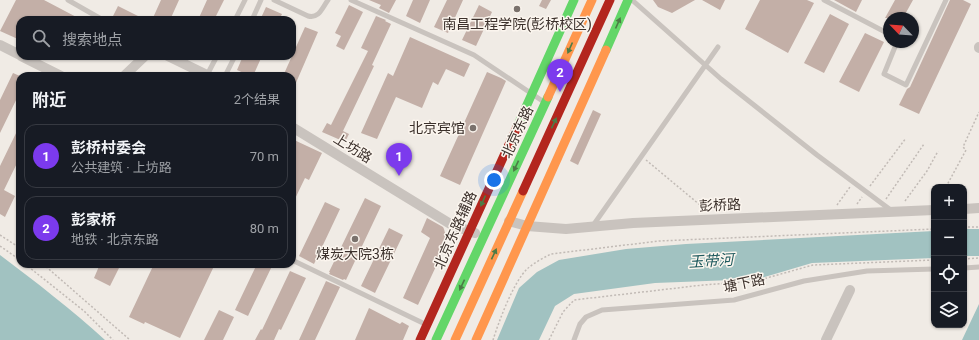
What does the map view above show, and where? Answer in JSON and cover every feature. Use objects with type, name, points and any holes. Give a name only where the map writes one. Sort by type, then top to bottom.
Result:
[{"type":"main road","name":"北京东路辅路","points":[[420,340],[574,0]]},
{"type":"main road","name":"北京东路","points":[[436,340],[592,0]]},
{"type":"main road","points":[[455,340],[610,0]]},
{"type":"main road","points":[[476,340],[628,0]]},
{"type":"street","points":[[0,45],[16,53]]},
{"type":"street","points":[[29,60],[53,72]]},
{"type":"street","points":[[128,72],[141,60]]},
{"type":"street","points":[[176,60],[200,72]]},
{"type":"street","name":"上坊路","points":[[296,129],[452,225],[484,236]]},
{"type":"street","points":[[967,209],[979,208]]},
{"type":"street","name":"彭桥路","points":[[509,221],[527,226],[566,229],[633,223],[931,210]]},
{"type":"street","points":[[826,340],[850,290]]},
{"type":"lane","points":[[68,0],[96,16]]},
{"type":"lane","points":[[237,16],[245,0]]},
{"type":"lane","points":[[254,16],[261,0]]},
{"type":"lane","points":[[274,0],[313,17],[317,16],[328,0]]},
{"type":"lane","points":[[351,0],[474,55],[545,103]]},
{"type":"lane","points":[[632,0],[721,79],[892,212]]},
{"type":"lane","points":[[824,0],[883,31]]},
{"type":"lane","points":[[895,48],[884,74],[906,85],[946,0]]},
{"type":"lane","points":[[592,227],[718,47]]},
{"type":"lane","points":[[210,72],[215,60]]},
{"type":"lane","points":[[227,72],[233,60]]},
{"type":"lane","points":[[296,262],[440,331]]},
{"type":"lane","points":[[967,268],[979,267]]},
{"type":"lane","name":"塘下路","points":[[574,340],[580,324],[586,317],[602,310],[734,300],[804,281],[867,271],[931,269]]},
{"type":"path","points":[[948,184],[966,150],[963,147],[979,112]]},
{"type":"path","points":[[850,213],[906,138]]},
{"type":"path","points":[[883,204],[924,144]]},
{"type":"path","points":[[892,212],[905,201],[927,171],[938,151]]},
{"type":"path","points":[[642,156],[704,209],[711,212]]},
{"type":"path","points":[[830,214],[853,182]]},
{"type":"path","points":[[967,227],[979,227]]},
{"type":"path","points":[[493,340],[504,309],[519,279],[527,269],[551,254],[659,241],[931,229]]},
{"type":"path","points":[[0,235],[16,245]]},
{"type":"path","points":[[0,246],[16,257]]},
{"type":"path","points":[[967,259],[979,258]]},
{"type":"path","points":[[549,340],[563,312],[574,300],[696,286],[756,281],[813,265],[931,260]]},
{"type":"path","points":[[29,268],[84,310],[113,340]]},
{"type":"path","points":[[48,268],[130,340]]},
{"type":"water","points":[[967,229],[979,229],[979,256],[967,256]]},
{"type":"water","name":"玉带河","points":[[931,231],[931,258],[812,263],[758,279],[655,283],[574,294],[555,306],[539,340],[497,340],[519,288],[537,272],[559,260],[626,249],[686,244]]},
{"type":"water","points":[[0,255],[54,296],[105,340],[0,340]]},
{"type":"water","points":[[979,304],[979,340],[962,340]]},
{"type":"building","points":[[16,0],[44,0],[74,16],[16,16],[16,38],[0,31]]},
{"type":"building","points":[[161,0],[179,0],[172,16],[154,16]]},
{"type":"building","points":[[207,0],[224,0],[216,16],[200,16]]},
{"type":"building","points":[[369,0],[396,0],[389,13],[379,8],[381,5]]},
{"type":"building","points":[[413,0],[430,0],[420,23],[406,16]]},
{"type":"building","points":[[447,0],[463,0],[448,33],[434,27]]},
{"type":"building","points":[[542,0],[551,0],[546,9],[539,6]]},
{"type":"building","points":[[653,0],[695,0],[672,13],[658,7]]},
{"type":"building","points":[[702,0],[725,0],[720,10]]},
{"type":"building","points":[[760,0],[807,0],[814,3],[788,53],[745,29]]},
{"type":"building","points":[[834,0],[862,0],[856,12]]},
{"type":"building","points":[[895,0],[913,0],[906,12],[888,12]]},
{"type":"building","points":[[950,0],[963,0],[971,4],[919,114],[899,105],[907,89],[910,87]]},
{"type":"building","points":[[349,5],[363,12],[344,50],[336,46],[341,36],[335,33]]},
{"type":"building","points":[[479,5],[492,12],[476,46],[462,40]]},
{"type":"building","points":[[118,6],[138,16],[113,16]]},
{"type":"building","points":[[266,7],[282,14],[281,16],[262,16]]},
{"type":"building","points":[[830,14],[849,24],[824,73],[804,63]]},
{"type":"building","points":[[376,16],[391,24],[372,65],[374,66],[343,131],[349,134],[345,142],[322,132],[327,123],[331,125],[368,51],[361,48]]},
{"type":"building","points":[[305,27],[318,32],[296,83],[296,72],[285,72],[290,60],[296,60],[296,47]]},
{"type":"building","points":[[865,33],[883,42],[859,92],[839,82]]},
{"type":"building","points":[[410,37],[470,64],[464,77],[446,69],[438,85],[433,82],[422,108],[396,97],[377,139],[361,133],[388,73],[393,76]]},
{"type":"building","points":[[241,60],[260,60],[255,72],[241,72],[237,70]]},
{"type":"building","name":"北京宾馆","points":[[487,72],[506,81],[460,185],[440,176]]},
{"type":"building","points":[[13,73],[16,74],[16,100],[0,133],[0,100]]},
{"type":"building","points":[[593,110],[601,114],[578,165],[570,161]]},
{"type":"building","points":[[16,133],[16,165],[4,190],[15,196],[5,217],[0,214],[0,166]]},
{"type":"building","points":[[296,141],[322,153],[309,180],[305,178],[296,197]]},
{"type":"building","name":"煤炭大院3栋","points":[[365,198],[381,206],[346,280],[343,280],[329,274],[329,272]]},
{"type":"building","points":[[325,202],[340,209],[314,264],[299,256]]},
{"type":"building","points":[[427,218],[443,227],[446,237],[445,247],[418,305],[403,298],[430,238],[421,232]]},
{"type":"building","points":[[389,228],[403,235],[375,293],[361,286]]},
{"type":"building","points":[[98,268],[119,268],[110,286],[94,278]]},
{"type":"building","points":[[152,268],[213,268],[180,338],[145,322],[144,324],[129,317]]},
{"type":"building","points":[[255,268],[271,268],[248,316],[235,310]]},
{"type":"building","points":[[290,271],[306,278],[281,330],[279,329],[274,340],[255,340],[261,329],[262,330]]},
{"type":"building","points":[[326,281],[340,287],[315,340],[299,340]]},
{"type":"building","points":[[369,308],[400,324],[402,322],[409,326],[403,340],[355,340]]},
{"type":"building","points":[[219,310],[234,317],[223,340],[204,340]]},
{"type":"traffic: fast","points":[[517,127],[574,0]]},
{"type":"traffic: fast","points":[[606,50],[628,0]]},
{"type":"traffic: fast","points":[[436,340],[548,97]]},
{"type":"traffic: slow","points":[[548,97],[592,0]]},
{"type":"traffic: slow","points":[[476,340],[606,50]]},
{"type":"traffic: slow","points":[[455,340],[523,191]]},
{"type":"traffic: jam","points":[[523,191],[610,0]]},
{"type":"traffic: jam","points":[[420,340],[517,127]]},
{"type":"place","name":"南昌工程学院(彭桥校区)","points":[[517,9]]},
{"type":"place","name":"彭家桥","points":[[560,92]]},
{"type":"place","name":"北京宾馆","points":[[473,128]]},
{"type":"place","name":"彭桥村委会","points":[[399,176]]},
{"type":"place","name":"煤炭大院3栋","points":[[355,239]]}]
